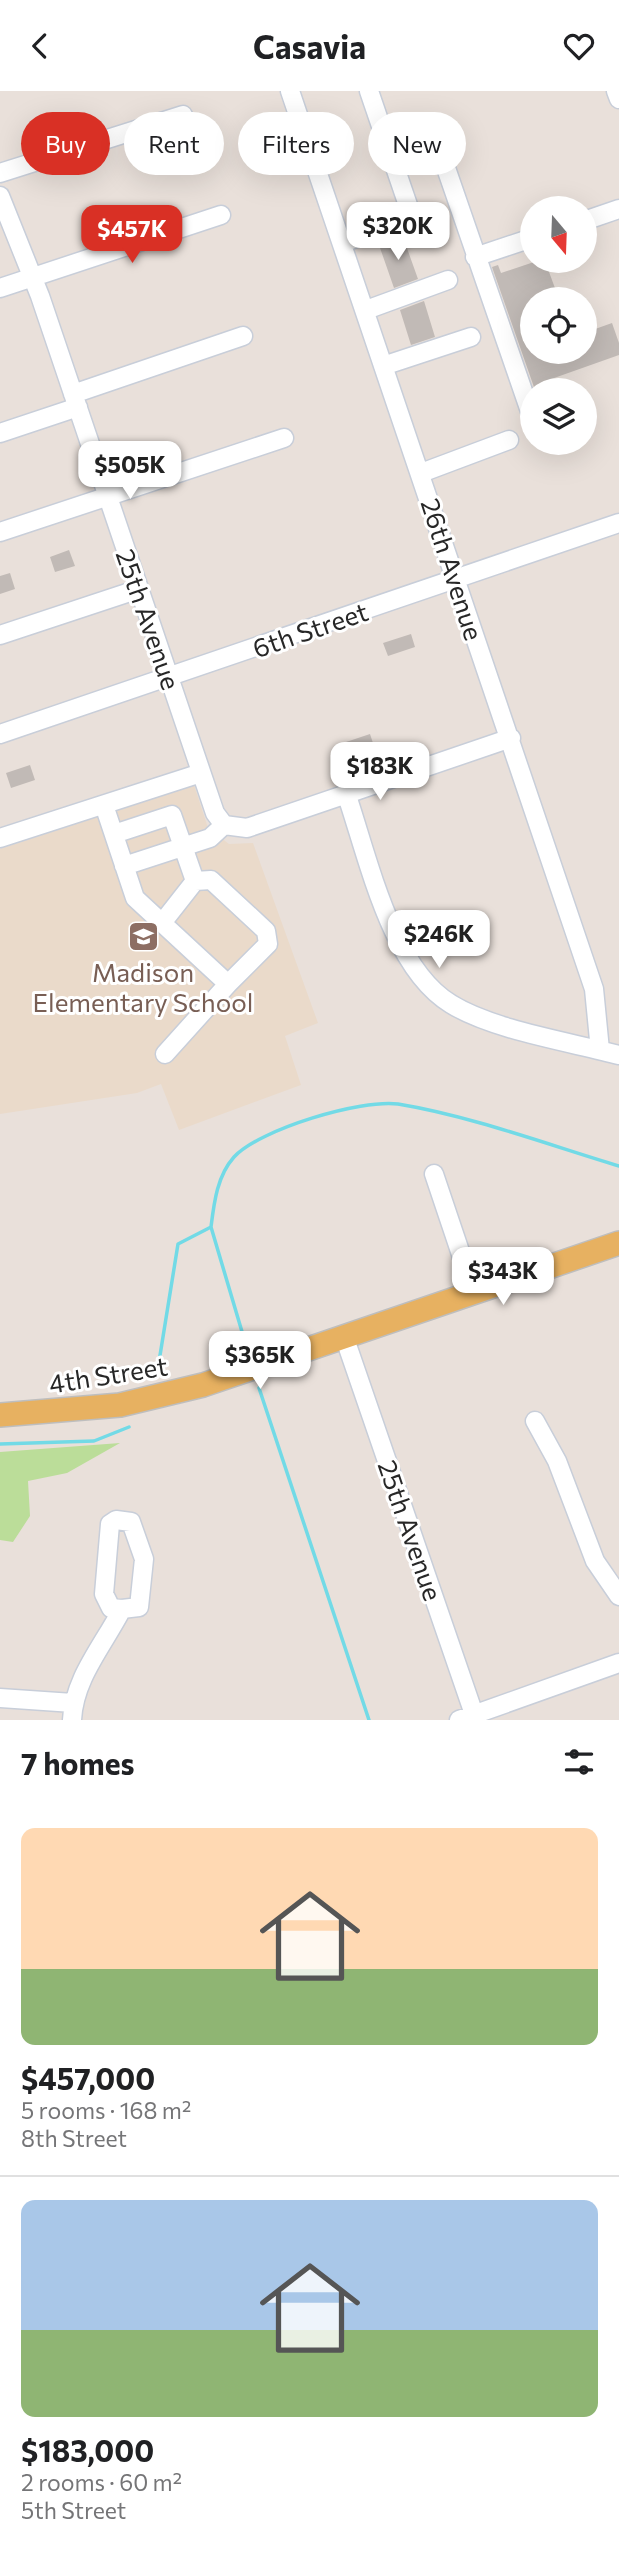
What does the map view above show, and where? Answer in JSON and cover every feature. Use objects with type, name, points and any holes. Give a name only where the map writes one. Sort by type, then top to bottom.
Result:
[{"type":"main road","name":"4th Street","points":[[0,1415],[120,1405],[235,1377],[619,1243]]},
{"type":"street","name":"26th Avenue","points":[[290,91],[594,989],[600,1050]]},
{"type":"street","points":[[342,243],[402,222],[410,211],[369,91]]},
{"type":"street","points":[[616,91],[619,99]]},
{"type":"street","points":[[0,173],[124,134]]},
{"type":"street","points":[[448,175],[520,383]]},
{"type":"street","name":"25th Avenue","points":[[0,196],[76,400],[215,813],[233,827]]},
{"type":"street","points":[[597,217],[619,209]]},
{"type":"street","points":[[0,288],[221,215]]},
{"type":"street","points":[[475,257],[520,242]]},
{"type":"street","points":[[366,310],[449,280]]},
{"type":"street","points":[[0,433],[76,400],[243,336]]},
{"type":"street","points":[[383,366],[471,337]]},
{"type":"street","points":[[0,533],[284,438]]},
{"type":"street","points":[[421,474],[509,440]]},
{"type":"street","name":"6th Street","points":[[0,734],[618,525]]},
{"type":"street","points":[[0,635],[139,589]]},
{"type":"street","points":[[124,866],[210,838],[233,827],[346,793],[510,738]]},
{"type":"street","points":[[0,838],[201,773]]},
{"type":"street","points":[[346,793],[398,943],[428,987],[451,1004],[475,1016],[619,1055]]},
{"type":"street","points":[[104,805],[135,898],[228,984]]},
{"type":"street","points":[[114,834],[172,815],[195,881]]},
{"type":"street","points":[[162,923],[195,881],[211,880],[267,931],[268,944],[165,1054]]},
{"type":"street","points":[[434,1174],[474,1293]]},
{"type":"street","name":"25th Avenue","points":[[345,1339],[470,1718]]},
{"type":"street","points":[[535,1421],[557,1461],[595,1561],[619,1596]]},
{"type":"street","points":[[116,1520],[131,1522],[144,1559],[139,1607],[122,1609],[111,1608],[104,1594],[110,1524],[116,1520]]},
{"type":"street","points":[[0,1697],[72,1711],[86,1669],[105,1643],[122,1609]]},
{"type":"street","points":[[470,1718],[619,1663]]},
{"type":"shaded area","name":"Madison Elementary School","points":[[194,785],[208,828],[229,844],[253,843],[318,1023],[285,1036],[301,1085],[179,1130],[161,1084],[137,1093],[0,1114],[0,849]]},
{"type":"green space","points":[[120,1443],[67,1473],[28,1481],[30,1516],[13,1542],[0,1540],[0,1452]]},
{"type":"building","points":[[403,237],[418,279],[394,288],[379,245]]},
{"type":"building","points":[[498,265],[501,273],[520,267],[520,273],[549,273],[555,287],[520,287],[520,347],[492,267]]},
{"type":"building","points":[[424,301],[435,337],[411,345],[400,310]]},
{"type":"building","points":[[612,323],[619,343],[619,355],[597,363],[597,328]]},
{"type":"building","points":[[526,364],[594,364],[554,378],[531,378]]},
{"type":"building","points":[[69,550],[75,566],[55,572],[50,557]]},
{"type":"building","points":[[10,573],[15,589],[0,594],[0,576]]},
{"type":"building","points":[[411,634],[415,647],[388,656],[383,643]]},
{"type":"building","points":[[370,734],[375,749],[348,757],[343,743]]},
{"type":"building","points":[[30,765],[35,780],[11,788],[6,773]]},
{"type":"waterway","points":[[157,1374],[178,1244],[211,1227],[217,1190],[228,1164],[247,1146],[265,1136],[337,1111],[360,1106],[398,1104],[482,1123],[619,1166]]},
{"type":"waterway","points":[[211,1227],[248,1352]]},
{"type":"waterway","points":[[259,1388],[369,1720]]},
{"type":"waterway","points":[[0,1444],[94,1441],[129,1427]]},
{"type":"place","name":"Madison Elementary School","points":[[143,936]]}]
